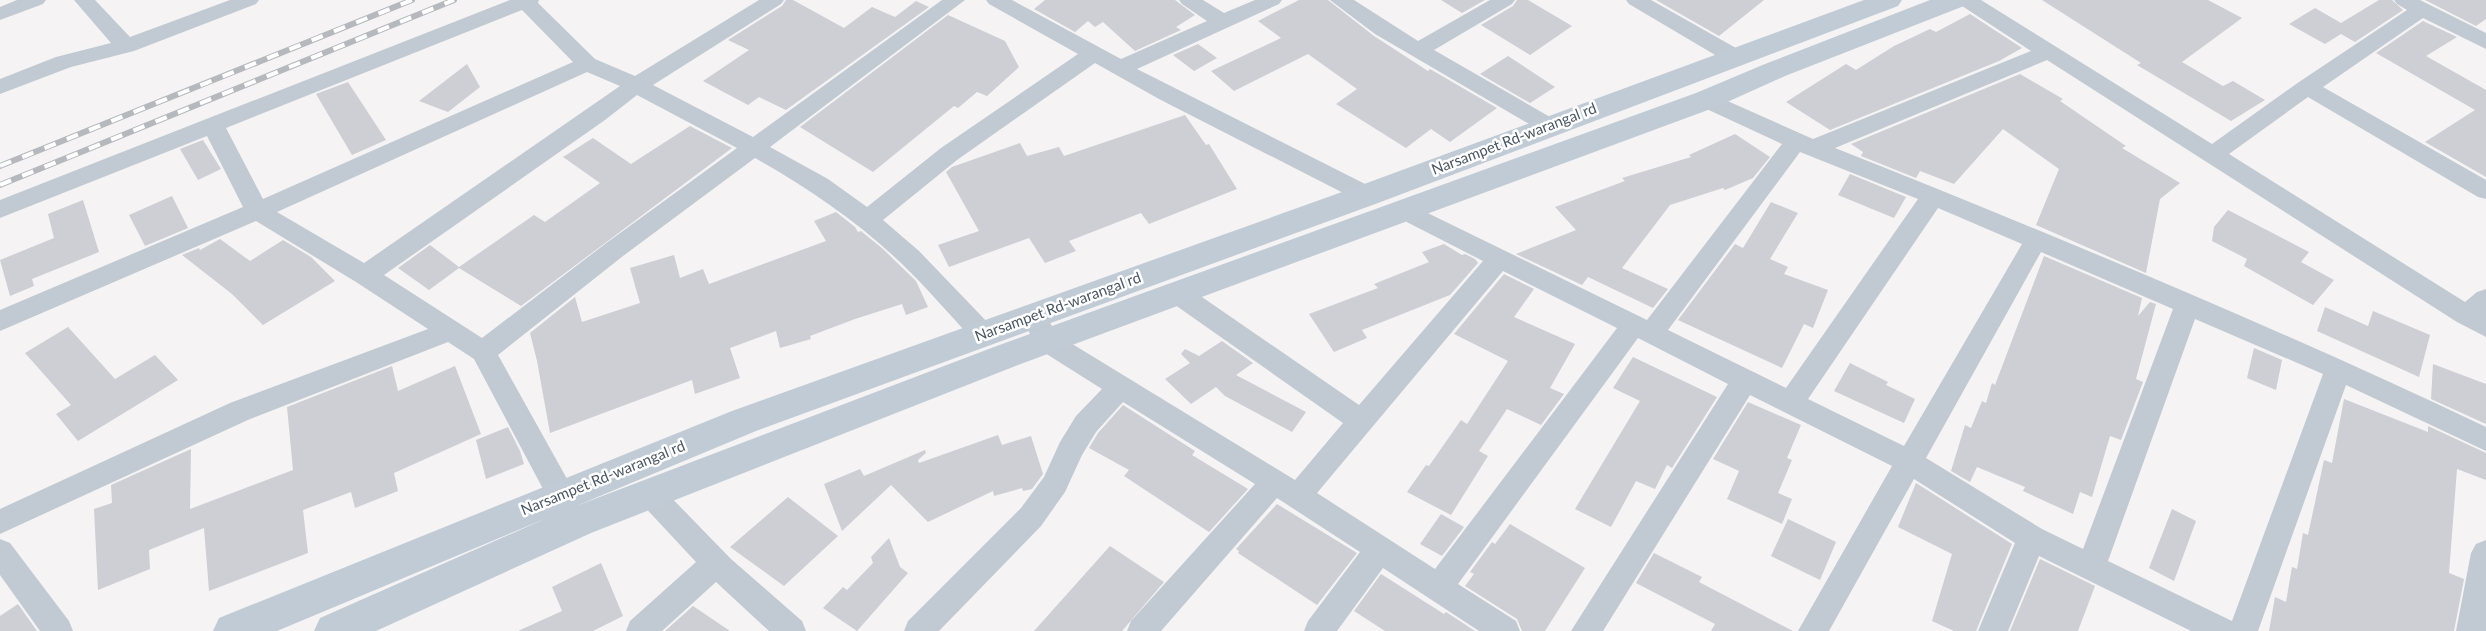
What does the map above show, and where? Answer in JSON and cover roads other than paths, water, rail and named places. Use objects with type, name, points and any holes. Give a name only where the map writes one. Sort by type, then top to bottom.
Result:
[{"type":"main road","name":"Narsampet Rd-warangal rd","points":[[334,631],[578,522],[650,494],[1040,328],[1366,195],[1889,0]]},
{"type":"main road","name":"Narsampet Rd-warangal rd","points":[[233,631],[744,421],[983,334],[1040,328],[1177,293],[1706,100],[1940,2]]},
{"type":"street","points":[[0,14],[36,0]]},
{"type":"street","points":[[84,0],[126,46]]},
{"type":"street","points":[[0,87],[64,62],[126,46],[249,0]]},
{"type":"street","points":[[365,275],[597,115],[636,85],[774,0]]},
{"type":"street","points":[[483,352],[614,250],[955,0]]},
{"type":"street","points":[[996,0],[1167,94],[1366,195]]},
{"type":"street","points":[[1188,0],[1223,22]]},
{"type":"street","points":[[1120,68],[1272,0]]},
{"type":"street","points":[[1340,0],[1417,50],[1550,126]]},
{"type":"street","points":[[1417,50],[1504,0]]},
{"type":"street","points":[[1636,0],[1735,57]]},
{"type":"street","points":[[1966,0],[2476,321],[2486,299]]},
{"type":"street","points":[[0,209],[527,1],[587,64],[636,85],[820,185],[867,220],[910,257],[983,334]]},
{"type":"street","points":[[2211,156],[2307,87],[2413,5],[2486,42]]},
{"type":"street","points":[[1438,588],[1642,329],[1804,144],[2048,52]]},
{"type":"street","points":[[867,220],[949,154],[1095,53]]},
{"type":"street","points":[[0,321],[257,211],[587,64]]},
{"type":"street","points":[[2307,87],[2486,191]]},
{"type":"street","points":[[1706,100],[1804,144],[1933,196],[2338,369],[2486,440]]},
{"type":"street","points":[[213,126],[257,211],[365,275],[483,352],[561,495]]},
{"type":"street","points":[[1791,402],[1933,196]]},
{"type":"street","points":[[1403,210],[1908,461],[2032,538],[2212,629]]},
{"type":"street","points":[[1813,631],[2036,240]]},
{"type":"street","points":[[1298,496],[1500,258]]},
{"type":"street","points":[[1177,293],[1362,422]]},
{"type":"street","points":[[2091,567],[2187,306]]},
{"type":"street","points":[[1040,328],[1120,388],[1298,496],[1505,631]]},
{"type":"street","points":[[0,522],[240,411],[452,330]]},
{"type":"street","points":[[2243,631],[2338,369]]},
{"type":"street","points":[[1586,631],[1745,380]]},
{"type":"street","points":[[919,631],[1031,516],[1055,484],[1070,450],[1086,424],[1120,388]]},
{"type":"street","points":[[1142,631],[1274,482]]},
{"type":"street","points":[[650,494],[716,563],[791,631]]},
{"type":"street","points":[[1993,631],[2032,538]]},
{"type":"street","points":[[1318,631],[1380,549]]},
{"type":"street","points":[[0,552],[58,631]]},
{"type":"street","points":[[2471,631],[2486,553]]},
{"type":"street","points":[[641,631],[716,563]]},
{"type":"railway","points":[[0,166],[412,0]]},
{"type":"railway","points":[[0,185],[454,0]]}]
